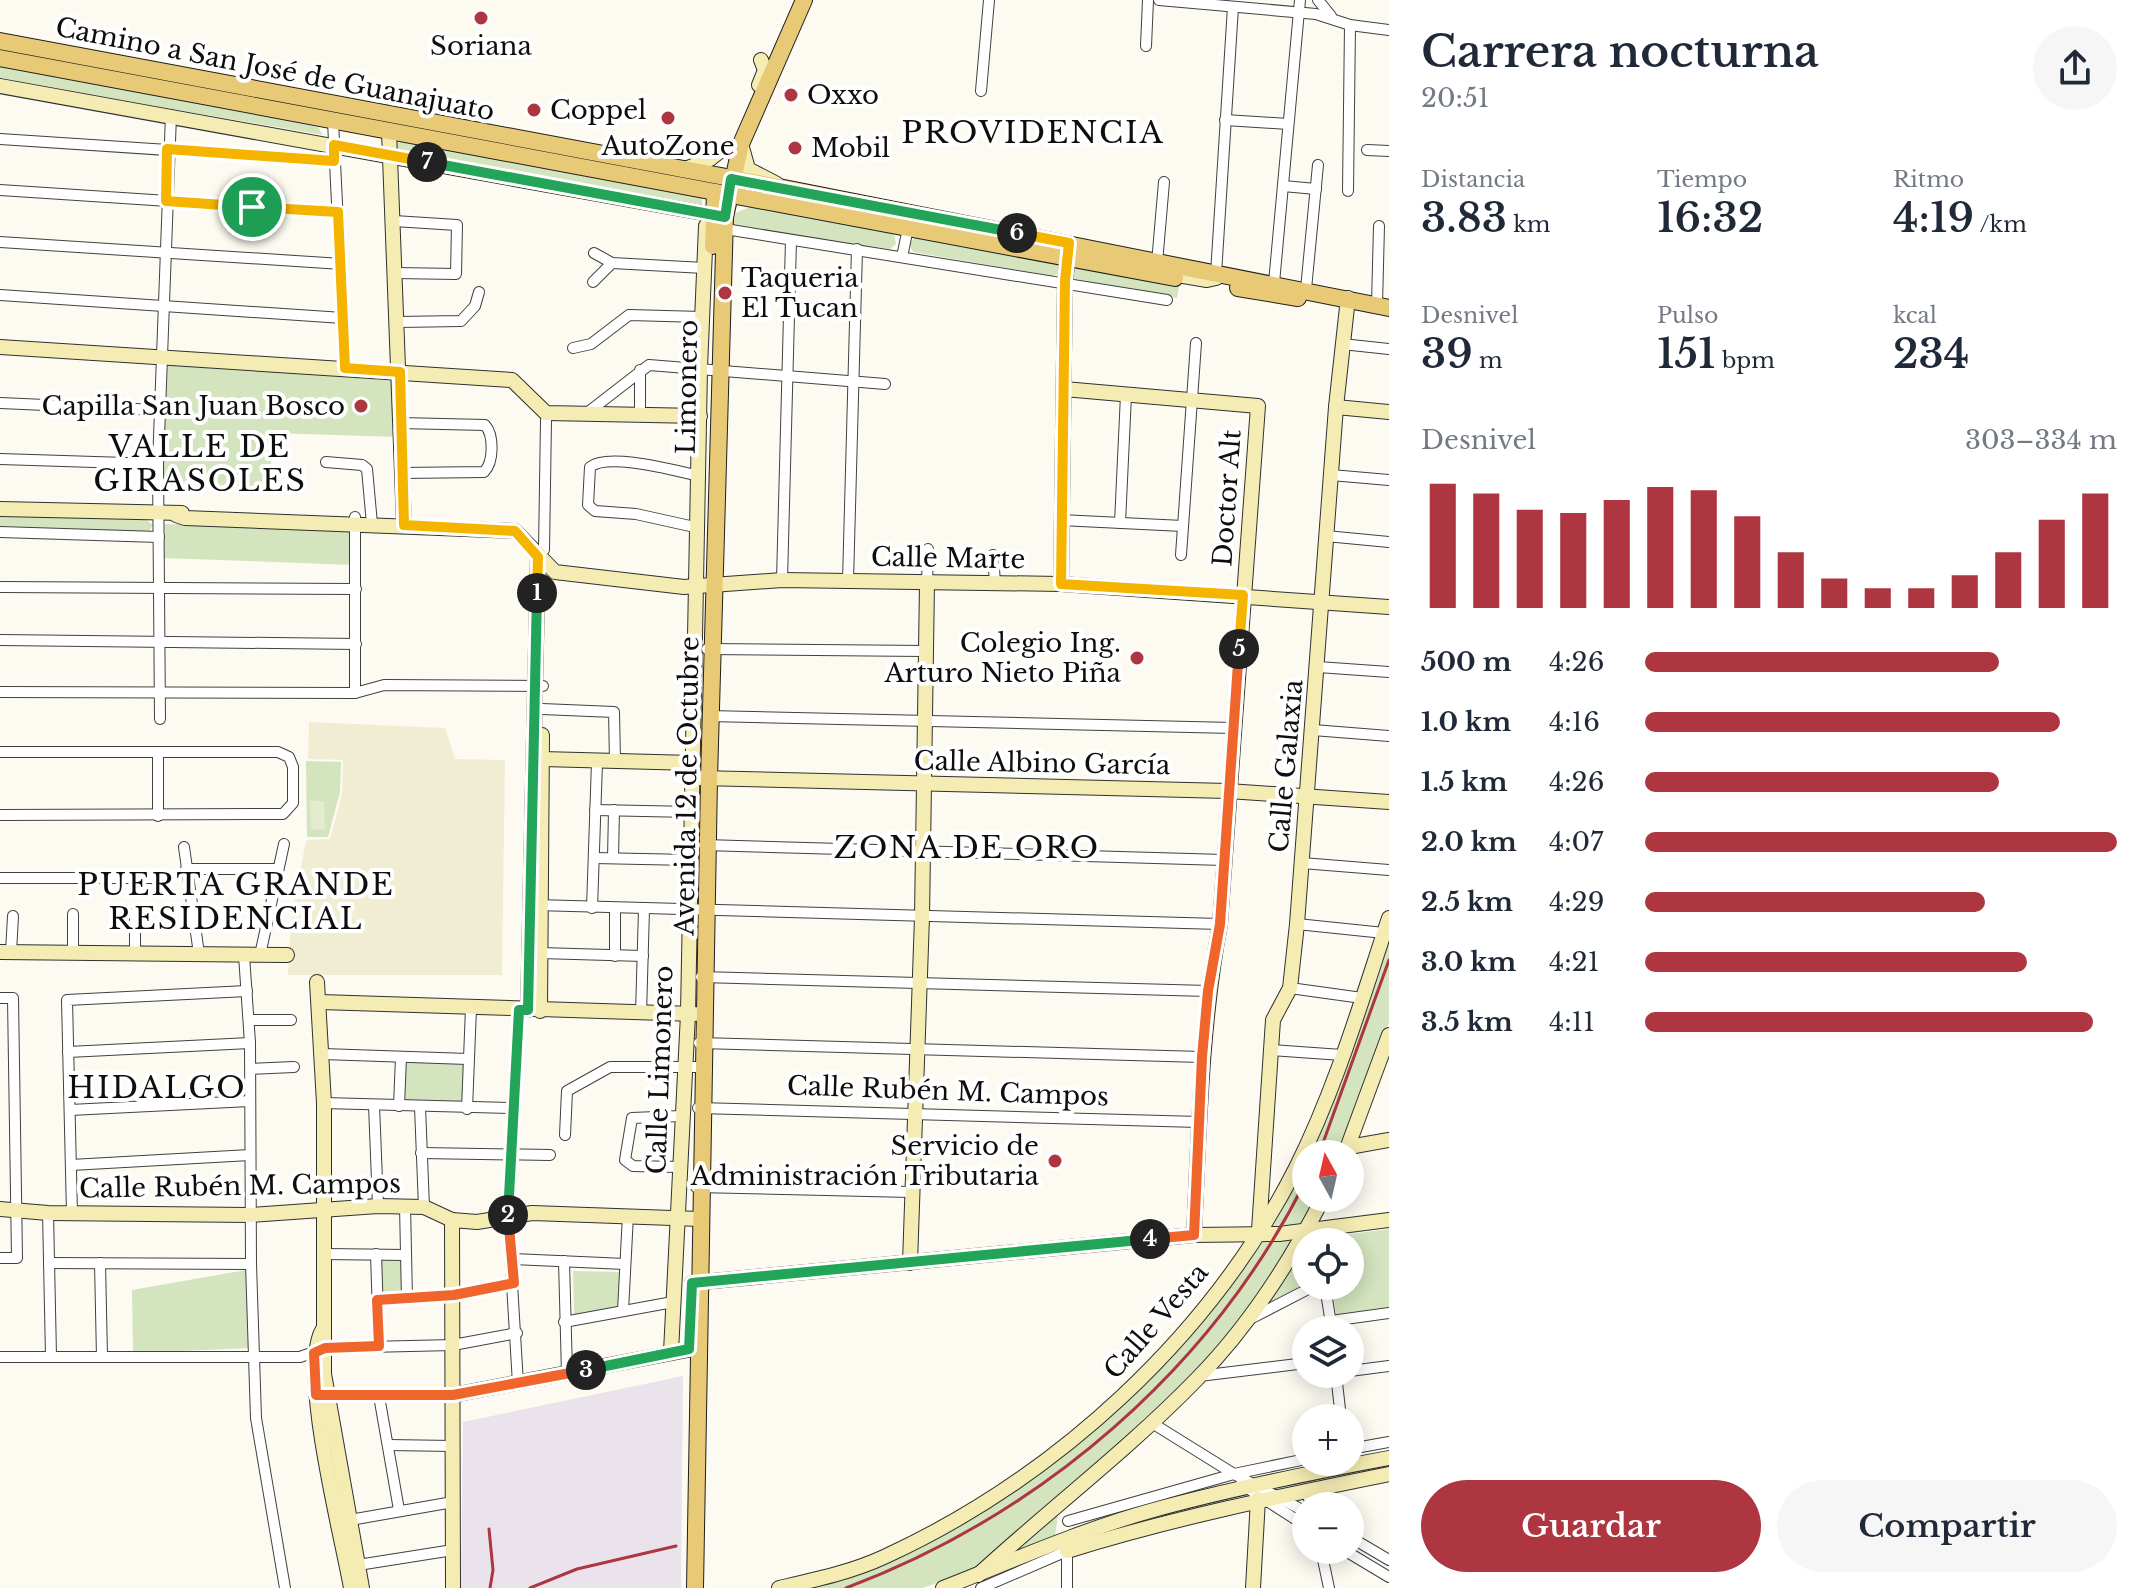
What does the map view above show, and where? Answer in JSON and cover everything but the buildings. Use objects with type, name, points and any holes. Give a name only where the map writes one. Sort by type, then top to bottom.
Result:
[{"type":"main road","name":"Avenida 12 de Octubre","points":[[693,1111],[701,1043],[697,1014],[703,977],[699,910],[705,845],[702,778],[710,650],[703,584],[718,219],[741,144],[804,0]]},
{"type":"main road","name":"Camino a San José de Guanajuato","points":[[0,41],[679,171],[725,188],[784,188],[1151,268],[1383,306]]},
{"type":"main road","name":"Camino a San José de Guanajuato","points":[[0,58],[333,121],[725,188],[908,228],[1069,250]]},
{"type":"main road","name":"Camino a San José de Guanajuato","points":[[1151,268],[1216,274],[1306,289],[1389,318]]},
{"type":"main road","name":"Avenida 12 de Octubre","points":[[685,1588],[695,1282],[690,1218],[698,1187],[690,1067],[701,1043]]},
{"type":"main road","name":"Avenida 12 de Octubre","points":[[693,1349],[695,1588]]},
{"type":"street","points":[[981,91],[989,0]]},
{"type":"street","points":[[1146,46],[1148,0]]},
{"type":"street","points":[[1159,0],[1297,12],[1333,18],[1350,25],[1387,28]]},
{"type":"street","points":[[1274,283],[1300,0]]},
{"type":"street","points":[[1318,0],[1333,18]]},
{"type":"street","points":[[1216,274],[1233,7]]},
{"type":"street","points":[[1348,191],[1350,25]]},
{"type":"street","points":[[756,110],[752,101],[765,70],[761,60]]},
{"type":"street","points":[[0,86],[390,155],[718,219],[791,240],[1065,281],[1167,300]]},
{"type":"street","points":[[160,719],[158,464],[167,149],[171,115]]},
{"type":"street","points":[[1225,120],[1288,124]]},
{"type":"street","points":[[333,121],[345,368]]},
{"type":"street","points":[[389,131],[404,522]]},
{"type":"street","points":[[0,139],[334,161]]},
{"type":"street","points":[[741,144],[748,169],[784,188]]},
{"type":"street","points":[[679,171],[702,163],[724,148]]},
{"type":"street","points":[[1367,150],[1389,151]]},
{"type":"street","points":[[1306,289],[1318,165]]},
{"type":"street","points":[[1151,268],[1164,182]]},
{"type":"street","points":[[1283,186],[1316,189]]},
{"type":"street","points":[[0,190],[338,212]]},
{"type":"street","name":"Calle Limonero","points":[[690,1067],[697,1014],[699,910],[690,860],[692,812],[702,778],[693,763],[703,584],[699,528],[700,416],[711,368],[702,317],[704,268],[718,219]]},
{"type":"street","points":[[394,221],[457,225],[456,274],[396,273]]},
{"type":"street","points":[[1379,226],[1383,306]]},
{"type":"street","points":[[902,257],[908,228]]},
{"type":"street","points":[[782,580],[791,240]]},
{"type":"street","points":[[0,242],[342,264]]},
{"type":"street","points":[[848,581],[857,249]]},
{"type":"street","points":[[1061,584],[1065,281],[1069,250]]},
{"type":"street","points":[[594,253],[612,263],[704,268]]},
{"type":"street","points":[[593,282],[612,263]]},
{"type":"street","points":[[398,322],[461,321],[475,306],[479,292]]},
{"type":"street","points":[[0,295],[343,318]]},
{"type":"street","name":"Calle Galaxia","points":[[1259,1234],[1271,1050],[1276,1012],[1290,988],[1297,924],[1336,407],[1347,302]]},
{"type":"street","points":[[573,348],[591,344],[629,315],[702,317]]},
{"type":"street","points":[[1181,555],[1196,343]]},
{"type":"street","points":[[1342,344],[1389,349]]},
{"type":"street","points":[[0,347],[512,380],[546,416],[539,749]]},
{"type":"street","points":[[587,413],[649,365],[885,384]]},
{"type":"street","points":[[640,370],[640,414]]},
{"type":"street","points":[[1064,389],[1191,400]]},
{"type":"street","points":[[1120,523],[1126,395]]},
{"type":"street","name":"Doctor Alt","points":[[1191,400],[1258,406],[1220,924],[1208,991],[1202,1057],[1194,1235]]},
{"type":"street","points":[[0,403],[159,410]]},
{"type":"street","points":[[1336,407],[1389,412]]},
{"type":"street","points":[[546,416],[587,413],[700,416]]},
{"type":"street","points":[[400,423],[489,427],[488,468],[484,472],[402,473]]},
{"type":"street","points":[[0,459],[158,464]]},
{"type":"street","points":[[326,462],[362,465],[367,469],[372,521]]},
{"type":"street","points":[[699,528],[636,514],[595,511],[588,505],[588,482],[590,467],[599,462],[647,465],[700,476]]},
{"type":"street","points":[[1331,475],[1389,480]]},
{"type":"street","name":"Calle Marte","points":[[0,509],[517,524],[541,550],[555,572],[684,587],[782,580],[1061,584],[1389,607]]},
{"type":"street","points":[[354,520],[355,693]]},
{"type":"street","points":[[1060,520],[1183,526]]},
{"type":"street","points":[[0,532],[159,537]]},
{"type":"street","points":[[1326,536],[1389,542]]},
{"type":"street","points":[[910,1263],[915,1047],[922,917],[928,549]]},
{"type":"street","points":[[993,555],[995,583]]},
{"type":"street","points":[[0,587],[356,589]]},
{"type":"street","points":[[0,640],[356,644]]},
{"type":"street","points":[[710,650],[925,651]]},
{"type":"street","points":[[1318,667],[1389,672]]},
{"type":"street","points":[[0,692],[355,693],[384,685],[538,686]]},
{"type":"street","points":[[529,1010],[536,905],[542,709],[538,686]]},
{"type":"street","points":[[542,709],[614,712],[615,761]]},
{"type":"street","points":[[708,716],[1234,728]]},
{"type":"street","points":[[1313,730],[1389,736]]},
{"type":"street","points":[[539,749],[597,762],[693,763]]},
{"type":"street","points":[[0,752],[278,752],[289,757],[293,767],[293,803],[283,814],[0,815]]},
{"type":"street","points":[[158,753],[158,816]]},
{"type":"street","points":[[592,908],[597,762]]},
{"type":"street","name":"Calle Albino García","points":[[702,778],[1228,791],[1389,802]]},
{"type":"street","points":[[595,810],[692,812]]},
{"type":"street","points":[[613,858],[614,810]]},
{"type":"street","points":[[284,844],[252,955],[247,991],[256,1418],[285,1588]]},
{"type":"street","points":[[705,845],[1224,860]]},
{"type":"street","points":[[184,847],[199,954]]},
{"type":"street","points":[[594,858],[690,860]]},
{"type":"street","points":[[1302,863],[1389,870]]},
{"type":"street","points":[[186,869],[276,869]]},
{"type":"street","points":[[0,878],[154,878]]},
{"type":"street","points":[[536,905],[1220,924]]},
{"type":"street","points":[[518,1384],[513,1259],[508,1217],[510,1154],[513,1108],[540,953],[536,905]]},
{"type":"street","points":[[615,908],[615,956]]},
{"type":"street","points":[[641,1014],[644,909]]},
{"type":"street","points":[[135,913],[135,953]]},
{"type":"street","points":[[73,914],[73,953]]},
{"type":"street","points":[[13,916],[5,952],[287,955]]},
{"type":"street","name":"Calle Vesta","points":[[779,1588],[883,1558],[994,1497],[1069,1443],[1120,1398],[1174,1342],[1259,1234],[1296,1167],[1342,1055],[1389,918]]},
{"type":"street","points":[[1297,924],[1384,933]]},
{"type":"street","points":[[540,953],[643,956]]},
{"type":"street","points":[[703,977],[1208,991]]},
{"type":"street","points":[[317,982],[324,1103],[322,1395],[351,1588]]},
{"type":"street","points":[[1290,988],[1362,998]]},
{"type":"street","points":[[72,1214],[67,1000],[247,991]]},
{"type":"street","points":[[0,998],[13,998],[18,1210],[17,1258],[0,1258]]},
{"type":"street","points":[[320,1002],[697,1014]]},
{"type":"street","points":[[467,1109],[471,1008]]},
{"type":"street","points":[[249,1020],[291,1020]]},
{"type":"street","points":[[1351,1140],[1389,1035]]},
{"type":"street","points":[[68,1052],[250,1043]]},
{"type":"street","points":[[701,1043],[1202,1057]]},
{"type":"street","points":[[1271,1050],[1342,1055]]},
{"type":"street","points":[[0,1051],[14,1051]]},
{"type":"street","points":[[323,1054],[468,1059]]},
{"type":"street","points":[[399,1106],[401,1057]]},
{"type":"street","points":[[251,1069],[294,1067]]},
{"type":"street","points":[[565,1135],[567,1091],[610,1067],[690,1067]]},
{"type":"street","points":[[70,1110],[250,1101]]},
{"type":"street","points":[[324,1103],[513,1108]]},
{"type":"street","points":[[374,1105],[378,1206]]},
{"type":"street","points":[[420,1107],[424,1207]]},
{"type":"street","name":"Calle Limonero","points":[[671,1352],[673,1302],[690,1218],[680,1167],[693,1111]]},
{"type":"street","name":"Calle Rubén M. Campos","points":[[680,1167],[633,1166],[625,1160],[632,1118],[693,1111],[914,1111],[1199,1122]]},
{"type":"street","points":[[1364,1146],[1389,1140]]},
{"type":"street","points":[[421,1153],[550,1155]]},
{"type":"street","points":[[71,1165],[250,1155]]},
{"type":"street","points":[[698,1187],[911,1192]]},
{"type":"street","points":[[405,1206],[407,1299]]},
{"type":"street","name":"Calle Rubén M. Campos","points":[[0,1209],[72,1214],[250,1215],[324,1207],[405,1206],[424,1207],[452,1220],[477,1222],[532,1213],[690,1218]]},
{"type":"street","points":[[48,1213],[51,1356]]},
{"type":"street","points":[[623,1311],[628,1215]]},
{"type":"street","points":[[452,1220],[453,1588]]},
{"type":"street","points":[[1346,1228],[1389,1220]]},
{"type":"street","points":[[695,1282],[1194,1235],[1292,1234]]},
{"type":"street","points":[[325,1254],[406,1255]]},
{"type":"street","points":[[376,1254],[379,1346]]},
{"type":"street","points":[[513,1259],[625,1264]]},
{"type":"street","points":[[564,1261],[567,1373]]},
{"type":"street","points":[[979,1581],[1066,1496],[1152,1423],[1199,1376],[1292,1262]]},
{"type":"street","points":[[49,1263],[251,1264]]},
{"type":"street","points":[[100,1263],[102,1357]]},
{"type":"street","points":[[377,1300],[454,1295],[514,1283]]},
{"type":"street","points":[[1247,1320],[1292,1297]]},
{"type":"street","points":[[564,1322],[673,1302]]},
{"type":"street","points":[[1364,1319],[1389,1313]]},
{"type":"street","points":[[0,1357],[256,1358],[379,1346],[453,1345],[517,1333]]},
{"type":"street","points":[[322,1395],[453,1395],[693,1349]]},
{"type":"street","points":[[1199,1376],[1292,1365]]},
{"type":"street","points":[[1364,1369],[1389,1366]]},
{"type":"street","points":[[322,1395],[362,1588]]},
{"type":"street","points":[[379,1396],[399,1510]]},
{"type":"street","points":[[1152,1423],[1234,1474],[1292,1516]]},
{"type":"street","points":[[1364,1446],[1389,1442]]},
{"type":"street","points":[[388,1445],[452,1446]]},
{"type":"street","points":[[1364,1462],[1389,1458]]},
{"type":"street","points":[[1068,1521],[1234,1474],[1292,1462]]},
{"type":"street","points":[[1278,1496],[1389,1474]]},
{"type":"street","points":[[950,1587],[979,1581],[1068,1545],[1152,1524],[1305,1476]]},
{"type":"street","points":[[1253,1490],[1278,1496],[1292,1504]]},
{"type":"street","points":[[1253,1490],[1253,1588]]},
{"type":"street","points":[[1066,1496],[1067,1588]]},
{"type":"street","points":[[350,1520],[453,1502]]},
{"type":"street","points":[[1364,1545],[1389,1560]]},
{"type":"street","points":[[358,1565],[453,1550]]},
{"type":"street","points":[[1364,1562],[1389,1577]]},
{"type":"street","points":[[1324,1564],[1329,1588]]},
{"type":"shaded area","points":[[309,722],[445,728],[455,759],[505,760],[502,975],[288,975],[291,922],[306,840],[330,839],[342,794],[343,760],[308,759]]},
{"type":"shaded area","points":[[683,1376],[681,1588],[461,1588],[463,1422]]},
{"type":"green space","points":[[0,65],[318,127],[323,135],[0,79]]},
{"type":"green space","points":[[404,142],[702,196],[702,208],[393,151],[395,143]]},
{"type":"green space","points":[[750,207],[894,234],[896,244],[890,249],[729,224],[729,216]]},
{"type":"green space","points":[[915,238],[1057,264],[1061,272],[1053,276],[913,252],[909,244]]},
{"type":"green space","points":[[1075,266],[1179,286],[1177,298],[1071,278],[1067,268]]},
{"type":"green space","points":[[164,361],[397,373],[399,437],[272,433],[270,490],[164,488]]},
{"type":"green space","points":[[0,513],[144,518],[153,525],[149,531],[140,532],[0,526]]},
{"type":"green space","points":[[165,524],[354,527],[355,565],[164,558]]},
{"type":"green space","points":[[306,761],[341,762],[340,792],[328,837],[307,837]]},
{"type":"green space","points":[[310,801],[324,801],[325,829],[311,830]]},
{"type":"green space","points":[[1389,940],[1389,1022],[1346,1140],[1304,1140]]},
{"type":"green space","points":[[403,1059],[467,1061],[465,1105],[402,1102]]},
{"type":"green space","points":[[1292,1168],[1292,1212],[1311,1212],[1306,1223],[1267,1227]]},
{"type":"green space","points":[[1389,1229],[1389,1307],[1336,1314],[1334,1300],[1364,1300],[1364,1232]]},
{"type":"green space","points":[[1292,1238],[1264,1290],[1197,1376],[984,1565],[923,1588],[800,1588],[885,1561],[1112,1412],[1257,1241]]},
{"type":"green space","points":[[379,1255],[404,1257],[405,1298],[381,1299]]},
{"type":"green space","points":[[1292,1259],[1292,1293],[1259,1311]]},
{"type":"green space","points":[[246,1270],[250,1348],[133,1353],[132,1290]]},
{"type":"green space","points":[[573,1271],[622,1272],[620,1307],[574,1315]]},
{"type":"green space","points":[[1059,1506],[1055,1537],[1005,1555]]},
{"type":"railway","points":[[1324,1140],[1389,960]]},
{"type":"railway","points":[[846,1588],[918,1557],[987,1520],[1053,1476],[1114,1427],[1171,1373],[1222,1313],[1267,1249],[1292,1205]]},
{"type":"railway","points":[[489,1529],[493,1570],[490,1588]]},
{"type":"railway","points":[[530,1588],[577,1569],[676,1546]]},
{"type":"place","name":"Soriana","points":[[481,18]]},
{"type":"place","name":"Oxxo","points":[[791,95]]},
{"type":"place","name":"Coppel","points":[[534,110]]},
{"type":"place","name":"AutoZone","points":[[668,118]]},
{"type":"place","name":"Mobil","points":[[795,148]]},
{"type":"place","name":"Taqueria El Tucan","points":[[725,293]]},
{"type":"place","name":"Capilla San Juan Bosco","points":[[361,406]]},
{"type":"place","name":"Colegio Ing. Arturo Nieto Piña","points":[[1137,658]]},
{"type":"place","name":"Servicio de Administración Tributaria","points":[[1055,1161]]},
{"type":"district","name":"PROVIDENCIA","points":[[1033,132]]},
{"type":"district","name":"VALLE DE GIRASOLES","points":[[200,463]]},
{"type":"district","name":"ZONA DE ORO","points":[[967,847]]},
{"type":"district","name":"PUERTA GRANDE RESIDENCIAL","points":[[236,901]]},
{"type":"district","name":"HIDALGO","points":[[157,1087]]},
{"type":"route","points":[[334,145],[725,217],[731,179],[1069,243],[1065,281],[1061,584],[1243,595],[1220,924],[1208,991],[1202,1057],[1194,1235],[692,1283],[689,1349],[453,1395],[316,1395],[314,1353],[325,1348],[379,1346],[377,1300],[454,1295],[514,1283],[508,1217],[510,1154],[519,1010],[528,1010],[538,557],[515,531],[404,525],[400,372],[345,368],[338,212],[252,207],[166,201],[167,149],[334,161],[334,145]]}]
